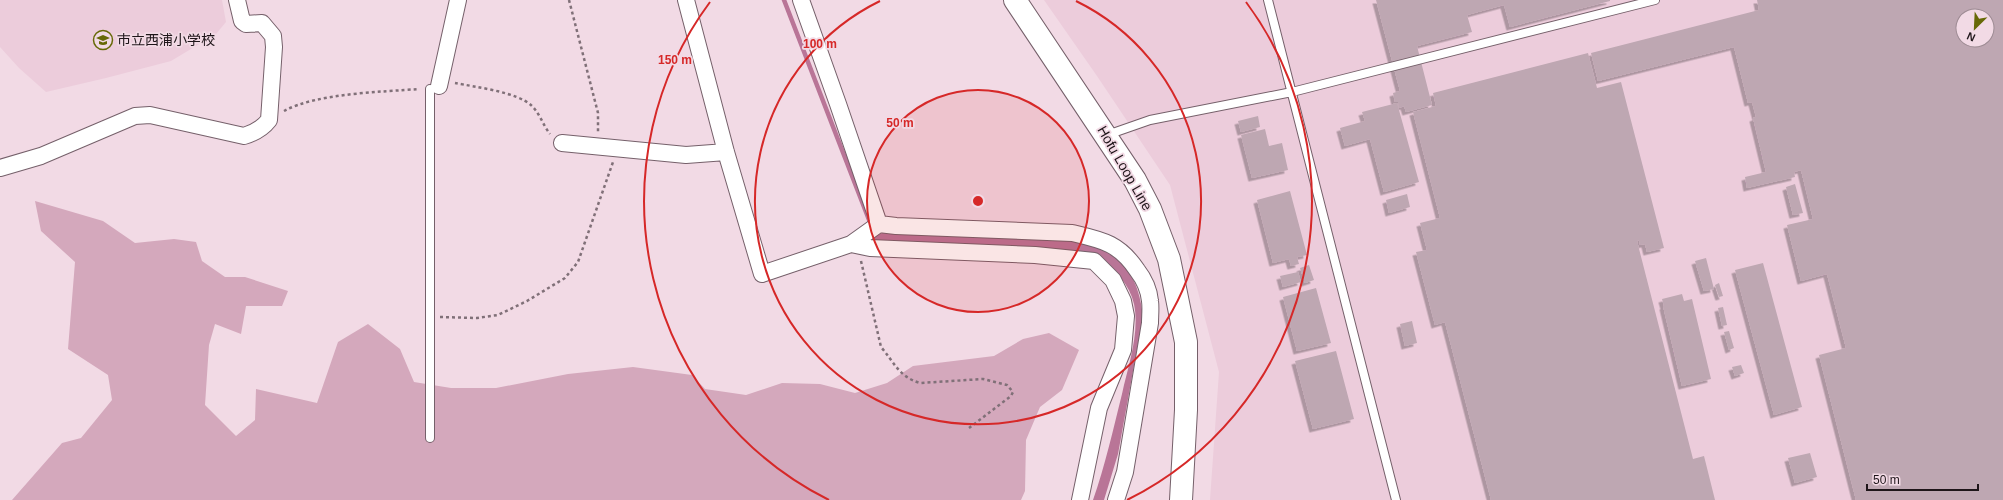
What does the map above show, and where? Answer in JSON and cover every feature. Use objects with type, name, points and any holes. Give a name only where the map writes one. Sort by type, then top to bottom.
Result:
[{"type":"main road","name":"Hofu Loop Line","points":[[1015,0],[1107,135],[1135,180],[1150,209],[1169,259],[1180,304],[1186,342],[1186,410],[1181,500]]},
{"type":"street","points":[[0,168],[41,156],[135,116],[150,115],[244,136],[254,134],[269,120],[274,47],[273,36],[262,23],[246,24],[242,21],[237,0]]},
{"type":"street","points":[[434,88],[458,0]]},
{"type":"street","points":[[686,0],[726,152],[762,274],[854,244],[878,224],[1072,233],[1097,239],[1113,246],[1127,255],[1144,279],[1150,300],[1150,323],[1125,472],[1116,500]]},
{"type":"street","points":[[801,0],[878,224]]},
{"type":"street","points":[[562,143],[686,155],[726,152]]},
{"type":"street","points":[[854,244],[870,248],[1035,256],[1094,261],[1113,280],[1123,301],[1126,316],[1123,350],[1099,408],[1080,500]]},
{"type":"lane","points":[[1268,0],[1396,500]]},
{"type":"lane","points":[[1107,135],[1150,120],[1292,92],[1655,0]]},
{"type":"lane","points":[[430,438],[430,316],[434,88]]},
{"type":"path","points":[[569,0],[598,113],[597,146]]},
{"type":"path","points":[[269,120],[291,107],[311,101],[368,92],[434,88],[454,83],[515,97],[530,104],[538,113],[543,126],[562,143]]},
{"type":"path","points":[[430,316],[477,318],[498,315],[527,301],[565,278],[578,262],[618,149]]},
{"type":"path","points":[[854,244],[882,347],[890,357],[896,369],[913,381],[920,383],[983,379],[1007,385],[1013,392],[1011,396],[969,428]]},
{"type":"shaded area","name":"市立西浦小学校","points":[[0,0],[222,0],[226,22],[216,34],[171,61],[46,92],[19,68],[0,47]]},
{"type":"shaded area","points":[[1044,0],[2003,0],[2003,500],[1210,500],[1219,372],[1170,185]]},
{"type":"shaded area","points":[[35,201],[103,221],[135,243],[174,239],[196,242],[202,261],[225,277],[245,277],[288,291],[282,306],[246,306],[241,334],[215,324],[209,345],[205,405],[236,436],[255,420],[256,389],[317,403],[338,342],[368,324],[400,349],[414,382],[451,388],[496,388],[568,374],[633,367],[692,375],[705,389],[746,395],[782,383],[820,384],[855,393],[887,383],[913,366],[994,356],[1023,339],[1049,333],[1079,350],[1062,390],[1040,407],[1026,440],[1025,491],[1021,500],[12,500],[62,443],[81,438],[112,400],[108,375],[68,349],[75,262],[41,231]]},
{"type":"shaded area","points":[[882,233],[1070,241],[1086,243],[1106,251],[1124,265],[1135,283],[1143,316],[1118,454],[1104,500],[1093,500],[1105,461],[1122,394],[1136,326],[1132,297],[1121,278],[1101,259],[876,241],[873,237]]},
{"type":"building","points":[[1376,0],[1610,1],[1510,27],[1504,5],[1467,15],[1472,32],[1417,46],[1432,105],[1406,112],[1404,106],[1399,108],[1398,102],[1395,102],[1393,93],[1400,91]]},
{"type":"building","points":[[1757,0],[2003,0],[2003,500],[1856,500],[1819,355],[1846,348],[1827,274],[1801,281],[1787,225],[1813,219],[1801,170],[1794,172],[1795,177],[1747,188],[1745,177],[1766,172],[1753,118],[1756,117],[1752,102],[1748,103],[1734,47],[1598,81],[1591,53],[1759,10]]},
{"type":"building","points":[[1588,53],[1597,88],[1621,82],[1664,248],[1647,252],[1645,244],[1640,245],[1639,240],[1637,241],[1693,459],[1704,456],[1715,500],[1491,500],[1445,322],[1435,325],[1416,252],[1427,250],[1420,223],[1440,218],[1413,112],[1436,106],[1433,93]]},
{"type":"building","points":[[1397,103],[1419,182],[1384,192],[1370,139],[1345,146],[1340,128],[1365,121],[1362,112]]},
{"type":"building","points":[[1258,116],[1260,127],[1241,132],[1238,121]]},
{"type":"building","points":[[1265,129],[1269,146],[1282,143],[1288,170],[1252,178],[1241,135]]},
{"type":"building","points":[[1795,184],[1803,213],[1793,215],[1786,187]]},
{"type":"building","points":[[1290,191],[1307,255],[1297,257],[1299,264],[1291,266],[1289,259],[1273,263],[1257,200]]},
{"type":"building","points":[[1407,194],[1410,207],[1389,213],[1386,200]]},
{"type":"building","points":[[1706,258],[1714,289],[1704,291],[1695,261]]},
{"type":"building","points":[[1763,263],[1802,407],[1774,415],[1735,270]]},
{"type":"building","points":[[1309,265],[1314,280],[1305,283],[1300,268]]},
{"type":"building","points":[[1298,272],[1301,282],[1283,287],[1280,276]]},
{"type":"building","points":[[1719,283],[1723,296],[1719,297],[1715,285]]},
{"type":"building","points":[[1316,288],[1331,343],[1297,351],[1283,297]]},
{"type":"building","points":[[1682,294],[1684,301],[1692,299],[1711,379],[1682,386],[1662,299]]},
{"type":"building","points":[[1723,307],[1727,325],[1722,326],[1718,308]]},
{"type":"building","points":[[1412,321],[1417,343],[1405,346],[1400,324]]},
{"type":"building","points":[[1729,331],[1734,348],[1729,350],[1724,332]]},
{"type":"building","points":[[1336,351],[1354,419],[1313,429],[1295,361]]},
{"type":"building","points":[[1741,365],[1744,373],[1735,376],[1732,367]]},
{"type":"building","points":[[1810,453],[1817,477],[1795,483],[1788,458]]},
{"type":"waterway","points":[[784,0],[871,225]]},
{"type":"place","name":"市立西浦小学校","points":[[103,40]]}]
